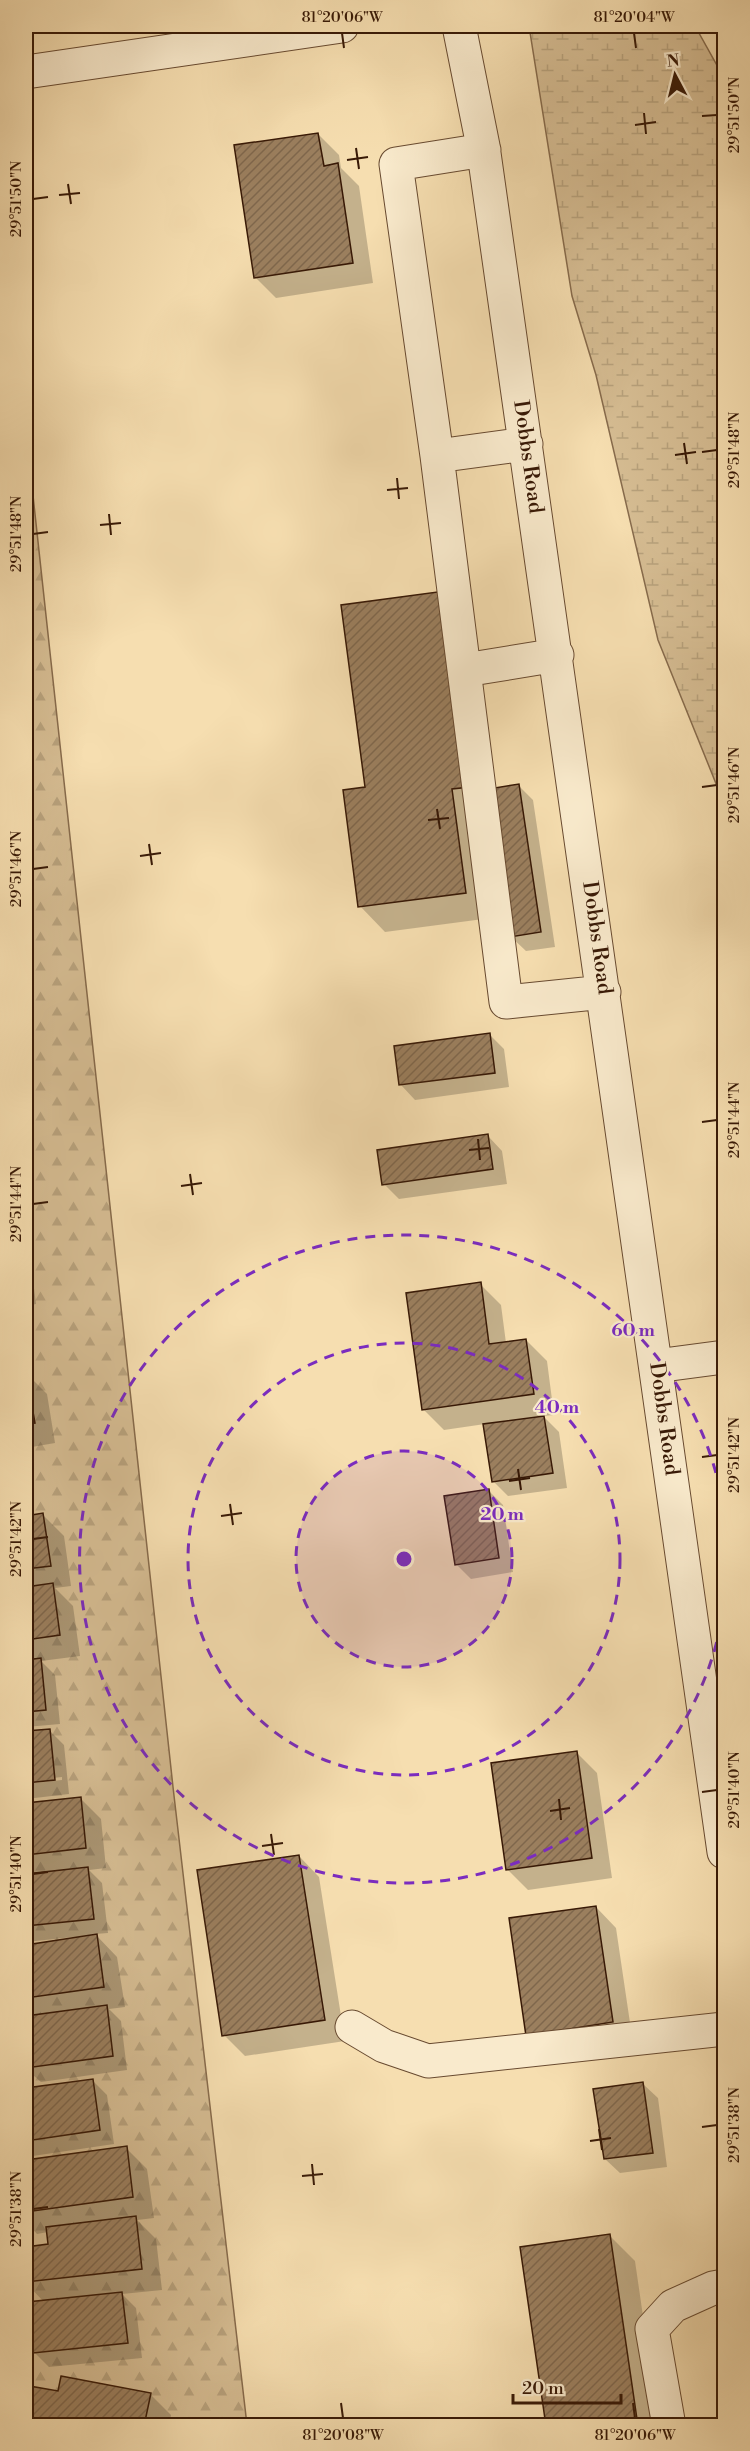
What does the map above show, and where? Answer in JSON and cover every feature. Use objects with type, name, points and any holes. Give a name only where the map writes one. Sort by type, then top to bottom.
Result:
[{"type":"street","points":[[26,72],[342,26]]},
{"type":"street","name":"Dobbs Road","points":[[459,26],[484,150],[656,1366],[718,1754],[724,1852]]},
{"type":"street","points":[[484,150],[396,164],[438,456],[506,1002],[604,992]]},
{"type":"street","points":[[438,456],[526,444]]},
{"type":"street","points":[[465,670],[556,655]]},
{"type":"street","points":[[656,1366],[724,1357]]},
{"type":"street","points":[[352,2027],[384,2046],[428,2061],[724,2029]]},
{"type":"street","points":[[669,2426],[652,2330],[673,2306],[713,2288],[724,2286]]},
{"type":"green space","points":[[529,26],[695,26],[724,78],[724,793],[717,786],[658,640],[596,375],[572,296]]},
{"type":"green space","points":[[26,431],[173,1787],[247,2425],[26,2425]]},
{"type":"building","points":[[318,133],[324,166],[338,163],[353,263],[254,278],[234,145]]},
{"type":"building","points":[[445,591],[470,787],[452,789],[466,893],[358,907],[343,790],[365,787],[341,605]]},
{"type":"building","points":[[519,784],[541,932],[510,937],[488,789]]},
{"type":"building","points":[[490,1033],[495,1073],[399,1085],[394,1046]]},
{"type":"building","points":[[488,1134],[493,1169],[382,1185],[377,1150]]},
{"type":"building","points":[[481,1282],[489,1344],[526,1339],[534,1394],[422,1410],[406,1293]]},
{"type":"building","points":[[26,1372],[35,1423],[26,1424]]},
{"type":"building","points":[[544,1416],[553,1473],[492,1482],[483,1424]]},
{"type":"building","points":[[489,1489],[499,1558],[455,1565],[444,1496]]},
{"type":"building","points":[[43,1513],[51,1566],[26,1569],[26,1516]]},
{"type":"building","points":[[53,1583],[60,1635],[26,1640],[26,1587]]},
{"type":"building","points":[[41,1658],[46,1710],[26,1712],[26,1660]]},
{"type":"building","points":[[50,1729],[55,1780],[26,1783],[26,1731]]},
{"type":"building","points":[[577,1751],[592,1858],[506,1870],[491,1763]]},
{"type":"building","points":[[81,1797],[86,1848],[26,1855],[26,1803]]},
{"type":"building","points":[[299,1855],[325,2020],[222,2036],[197,1870]]},
{"type":"building","points":[[88,1867],[94,1919],[26,1926],[26,1874]]},
{"type":"building","points":[[596,1906],[613,2022],[526,2036],[509,1918]]},
{"type":"building","points":[[97,1934],[104,1987],[26,1998],[26,1945]]},
{"type":"building","points":[[107,2005],[113,2056],[26,2068],[26,2016]]},
{"type":"building","points":[[93,2079],[100,2130],[26,2141],[26,2088]]},
{"type":"building","points":[[643,2082],[653,2153],[604,2159],[593,2089]]},
{"type":"building","points":[[127,2146],[133,2197],[26,2212],[26,2160]]},
{"type":"building","points":[[136,2216],[142,2269],[26,2282],[26,2247],[48,2244],[46,2227]]},
{"type":"building","points":[[610,2234],[638,2426],[546,2426],[520,2247]]},
{"type":"building","points":[[122,2292],[128,2343],[33,2353],[27,2302]]},
{"type":"building","points":[[61,2376],[151,2393],[144,2426],[41,2426],[26,2423],[29,2386],[58,2391]]}]
